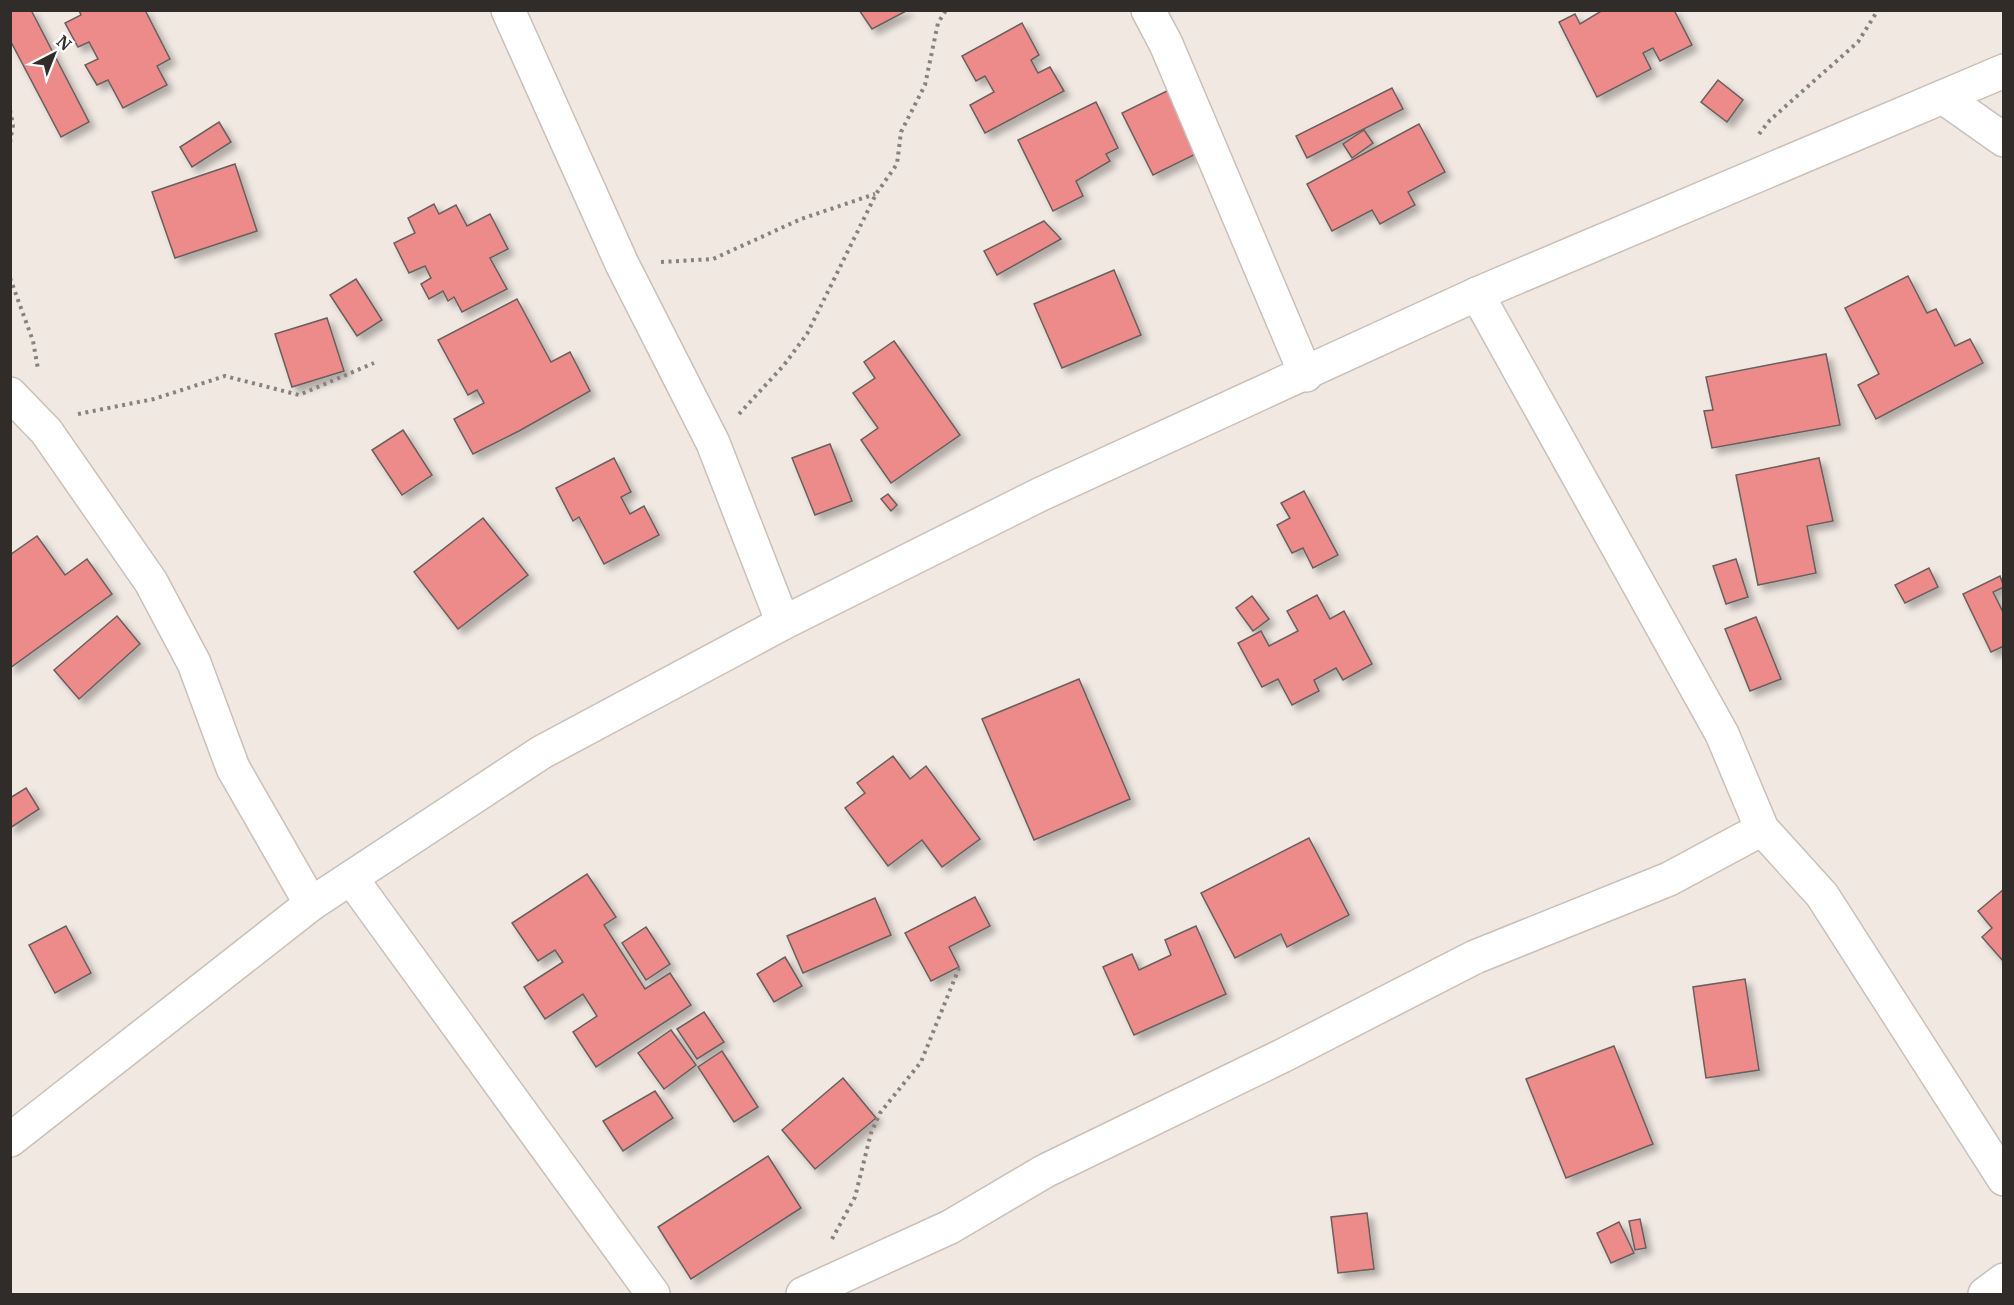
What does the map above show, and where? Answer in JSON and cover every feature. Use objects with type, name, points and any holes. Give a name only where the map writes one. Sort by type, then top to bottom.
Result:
[{"type":"street","points":[[507,10],[622,264],[713,443],[783,623]]},
{"type":"street","points":[[1148,10],[1176,66],[1306,375]]},
{"type":"street","points":[[10,1140],[311,904],[542,753],[783,623],[1041,494],[1306,375],[1477,294],[2004,71]]},
{"type":"street","points":[[1943,97],[2004,140]]},
{"type":"street","points":[[1477,294],[1722,734],[1762,829],[1822,895],[2004,1179]]},
{"type":"street","points":[[15,401],[46,431],[152,582],[194,663],[233,768],[311,904]]},
{"type":"street","points":[[803,1294],[950,1227],[1045,1171],[1282,1056],[1475,957],[1669,879],[1762,829]]},
{"type":"street","points":[[351,878],[653,1294]]},
{"type":"street","points":[[1985,1294],[2003,1281]]},
{"type":"path","points":[[713,443],[784,365],[807,334],[876,194],[897,164],[901,132],[925,85],[938,23],[946,10]]},
{"type":"path","points":[[1756,137],[1770,120],[1858,42],[1878,10]]},
{"type":"path","points":[[10,111],[13,125],[10,142]]},
{"type":"path","points":[[622,264],[713,259],[801,219],[876,194]]},
{"type":"path","points":[[10,278],[33,341],[38,372]]},
{"type":"path","points":[[15,401],[87,414],[154,399],[225,375],[299,395],[374,363]]},
{"type":"path","points":[[831,1241],[855,1197],[871,1133],[880,1113],[921,1062],[958,968]]},
{"type":"building","points":[[10,10],[31,10],[89,122],[61,137],[10,40]]},
{"type":"building","points":[[79,10],[145,10],[170,59],[157,66],[167,85],[123,108],[108,80],[97,85],[85,65],[98,59],[89,42],[78,47],[65,23],[81,15]]},
{"type":"building","points":[[859,10],[908,10],[872,29]]},
{"type":"building","points":[[1603,10],[1674,10],[1692,45],[1660,61],[1653,48],[1643,53],[1651,69],[1597,97],[1559,22],[1575,14],[1580,24]]},
{"type":"building","points":[[1022,23],[1039,55],[1031,60],[1038,73],[1050,67],[1064,91],[985,133],[970,105],[994,92],[985,76],[976,81],[962,56]]},
{"type":"building","points":[[1718,80],[1743,100],[1727,122],[1701,102]]},
{"type":"building","points":[[1173,88],[1204,150],[1153,175],[1122,113]]},
{"type":"building","points":[[1392,88],[1403,109],[1307,158],[1296,136]]},
{"type":"building","points":[[1096,102],[1118,148],[1106,154],[1110,161],[1076,181],[1083,196],[1053,211],[1018,140]]},
{"type":"building","points":[[219,122],[231,142],[192,167],[180,147]]},
{"type":"building","points":[[1419,124],[1445,172],[1408,192],[1415,205],[1380,224],[1372,210],[1332,231],[1307,184]]},
{"type":"building","points":[[1364,130],[1373,143],[1352,158],[1343,144]]},
{"type":"building","points":[[235,164],[257,231],[175,258],[152,192]]},
{"type":"building","points":[[434,204],[439,214],[456,205],[467,226],[490,214],[508,249],[490,258],[507,289],[462,312],[454,297],[448,301],[443,291],[429,299],[421,284],[431,278],[425,266],[409,273],[394,243],[415,233],[408,218]]},
{"type":"building","points":[[1044,221],[1061,239],[997,275],[984,251]]},
{"type":"building","points":[[1114,270],[1141,335],[1062,368],[1034,304]]},
{"type":"building","points":[[1908,276],[1927,313],[1936,309],[1955,346],[1970,339],[1983,363],[1876,419],[1858,385],[1879,374],[1845,308]]},
{"type":"building","points":[[356,279],[382,320],[357,336],[330,295]]},
{"type":"building","points":[[517,299],[551,362],[570,352],[590,391],[473,454],[454,419],[484,403],[477,390],[468,395],[438,340]]},
{"type":"building","points":[[327,318],[344,371],[292,387],[275,334]]},
{"type":"building","points":[[894,341],[960,435],[891,483],[861,440],[878,428],[853,393],[875,378],[864,362]]},
{"type":"building","points":[[1826,354],[1840,425],[1712,448],[1704,411],[1713,410],[1706,377]]},
{"type":"building","points":[[403,430],[432,475],[402,495],[372,450]]},
{"type":"building","points":[[830,444],[852,501],[815,515],[792,458]]},
{"type":"building","points":[[614,458],[631,492],[621,497],[630,514],[644,506],[659,535],[604,564],[579,517],[573,521],[556,488]]},
{"type":"building","points":[[1819,458],[1833,521],[1807,526],[1816,573],[1758,585],[1736,475]]},
{"type":"building","points":[[1304,491],[1338,555],[1313,568],[1303,548],[1292,553],[1277,525],[1290,518],[1281,503]]},
{"type":"building","points":[[888,494],[897,505],[891,511],[881,499]]},
{"type":"building","points":[[483,518],[528,575],[458,629],[414,572]]},
{"type":"building","points":[[37,536],[65,575],[87,559],[112,594],[10,668],[10,555]]},
{"type":"building","points":[[1736,559],[1748,597],[1726,604],[1713,566]]},
{"type":"building","points":[[1929,568],[1938,587],[1905,603],[1895,585]]},
{"type":"building","points":[[2000,576],[2004,587],[1993,592],[2004,614],[2004,646],[1991,652],[1963,594]]},
{"type":"building","points":[[1317,595],[1330,619],[1344,611],[1372,664],[1343,680],[1336,668],[1314,680],[1319,691],[1292,705],[1278,679],[1262,687],[1238,643],[1261,631],[1269,646],[1298,631],[1287,611]]},
{"type":"building","points":[[1252,596],[1269,619],[1253,631],[1236,608]]},
{"type":"building","points":[[117,616],[140,644],[79,699],[54,670]]},
{"type":"building","points":[[1756,617],[1781,679],[1750,691],[1725,629]]},
{"type":"building","points":[[1079,679],[1130,799],[1034,840],[982,719]]},
{"type":"building","points":[[893,756],[910,779],[926,766],[980,839],[942,867],[922,840],[888,866],[845,808],[865,793],[857,783]]},
{"type":"building","points":[[26,788],[39,809],[10,828],[10,798]]},
{"type":"building","points":[[1309,838],[1349,915],[1287,947],[1281,934],[1235,958],[1201,893]]},
{"type":"building","points":[[587,874],[616,917],[604,925],[645,989],[670,973],[691,1005],[596,1067],[573,1032],[597,1016],[583,994],[545,1019],[524,987],[563,962],[555,950],[538,961],[512,923]]},
{"type":"building","points":[[2004,889],[2004,962],[1982,937],[1992,928],[1978,911]]},
{"type":"building","points":[[975,897],[990,926],[949,947],[959,967],[931,981],[905,933]]},
{"type":"building","points":[[875,898],[891,935],[803,973],[787,936]]},
{"type":"building","points":[[66,926],[91,973],[55,993],[29,945]]},
{"type":"building","points":[[1196,926],[1226,994],[1134,1035],[1103,967],[1132,954],[1139,970],[1171,955],[1165,940]]},
{"type":"building","points":[[646,927],[670,964],[646,980],[622,943]]},
{"type":"building","points":[[785,957],[802,986],[774,1002],[757,974]]},
{"type":"building","points":[[1745,979],[1759,1070],[1706,1078],[1693,987]]},
{"type":"building","points":[[704,1012],[724,1042],[697,1059],[677,1029]]},
{"type":"building","points":[[671,1030],[696,1065],[664,1089],[638,1053]]},
{"type":"building","points":[[1614,1046],[1653,1144],[1566,1178],[1526,1079]]},
{"type":"building","points":[[722,1051],[758,1107],[734,1122],[698,1067]]},
{"type":"building","points":[[843,1078],[876,1118],[815,1169],[782,1130]]},
{"type":"building","points":[[655,1091],[673,1118],[623,1151],[603,1121]]},
{"type":"building","points":[[768,1156],[801,1208],[691,1279],[658,1227]]},
{"type":"building","points":[[1367,1213],[1374,1269],[1338,1273],[1331,1217]]},
{"type":"building","points":[[1640,1219],[1646,1248],[1635,1250],[1629,1221]]},
{"type":"building","points":[[1619,1222],[1634,1253],[1611,1263],[1597,1233]]}]
